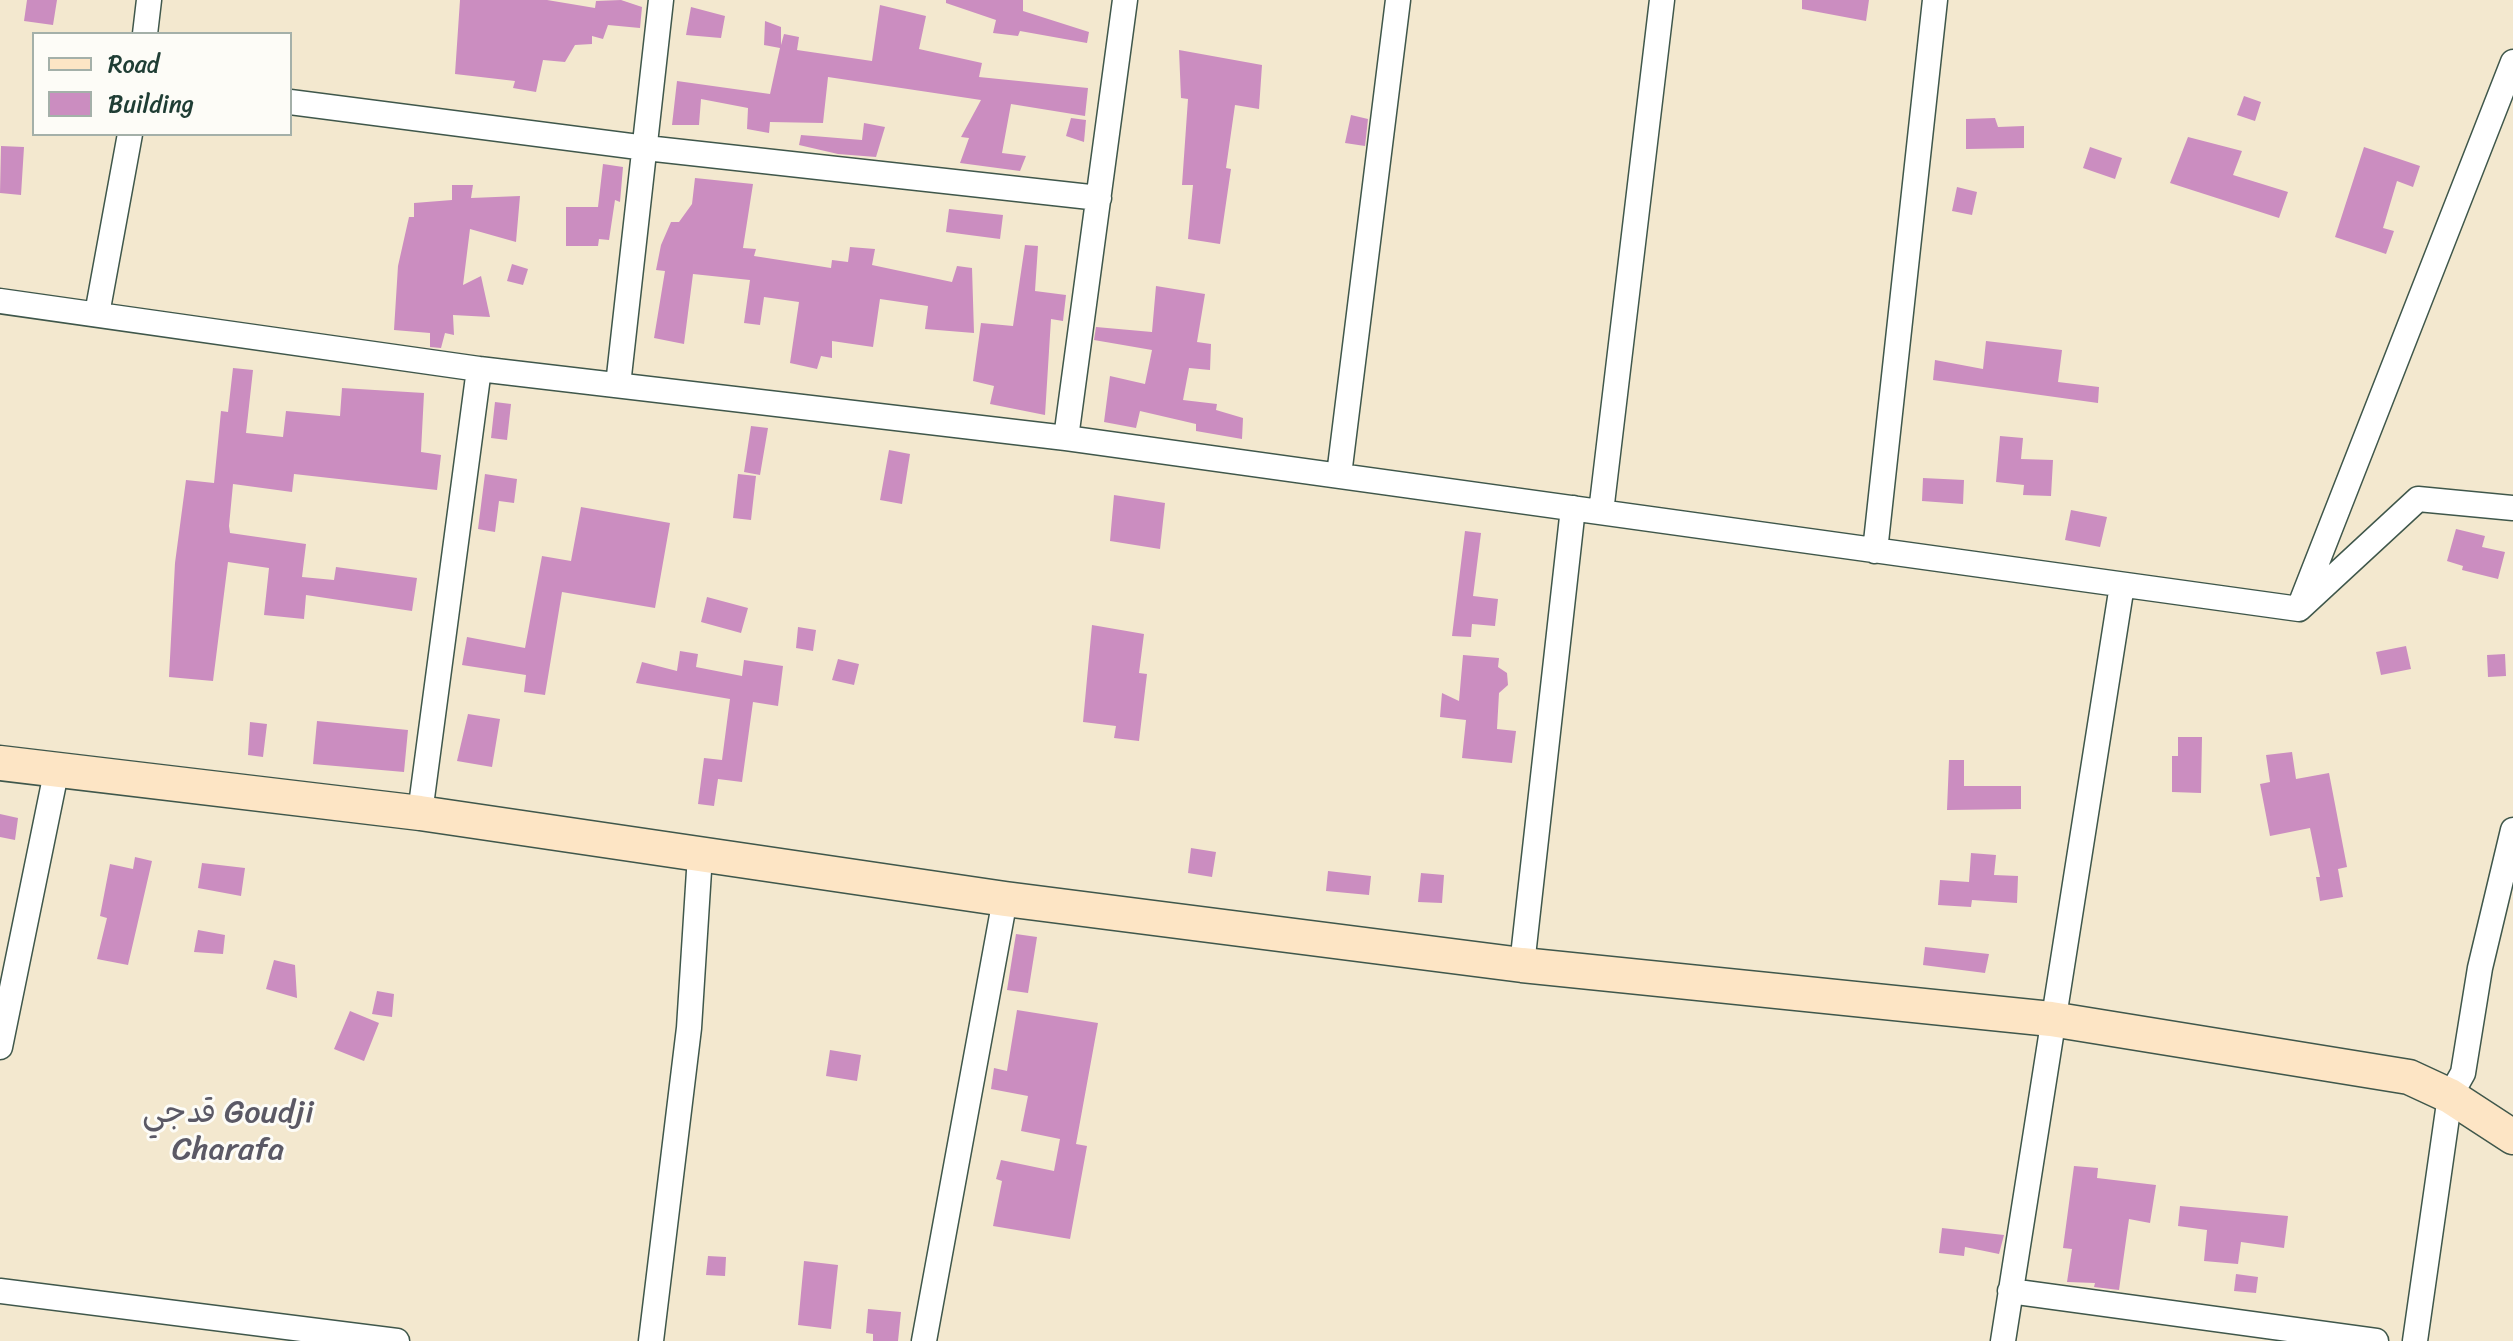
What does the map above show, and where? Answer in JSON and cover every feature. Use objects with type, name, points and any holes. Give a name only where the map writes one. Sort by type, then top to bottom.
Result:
[{"type":"main road","points":[[0,763],[420,813],[1005,899],[1522,965],[2051,1019],[2409,1077],[2450,1096],[2513,1137]]},
{"type":"street","points":[[145,32],[149,0]]},
{"type":"street","points":[[618,385],[661,0]]},
{"type":"street","points":[[1066,438],[1125,0]]},
{"type":"street","points":[[1339,475],[1398,0]]},
{"type":"street","points":[[1601,512],[1662,0]]},
{"type":"street","points":[[1875,551],[1935,0]]},
{"type":"street","points":[[2299,609],[2513,64]]},
{"type":"street","points":[[292,102],[646,148],[1099,198]]},
{"type":"street","points":[[97,314],[130,136]]},
{"type":"street","points":[[0,301],[479,369],[1066,438],[2299,609]]},
{"type":"street","points":[[420,813],[479,369]]},
{"type":"street","points":[[2299,609],[2418,499],[2513,508]]},
{"type":"street","points":[[1522,965],[1573,508]]},
{"type":"street","points":[[2003,1341],[2051,1019],[2122,585]]},
{"type":"street","points":[[0,1047],[57,768]]},
{"type":"street","points":[[2415,1341],[2450,1096],[2463,1073],[2480,968],[2513,830]]},
{"type":"street","points":[[651,1341],[689,1028],[700,855]]},
{"type":"street","points":[[924,1341],[1005,899]]},
{"type":"street","points":[[0,1291],[205,1329],[397,1341]]},
{"type":"street","points":[[2010,1291],[2376,1341]]},
{"type":"building","points":[[27,0],[57,0],[53,25],[24,21]]},
{"type":"building","points":[[460,0],[547,0],[595,8],[596,1],[621,0],[642,7],[640,28],[608,25],[603,39],[592,36],[592,44],[575,45],[565,62],[543,60],[536,92],[513,88],[515,81],[455,74]]},
{"type":"building","points":[[946,0],[1023,0],[1023,11],[1089,32],[1087,43],[1020,31],[1018,36],[993,33],[996,20],[946,3]]},
{"type":"building","points":[[1802,0],[1869,0],[1866,21],[1802,9]]},
{"type":"building","points":[[880,5],[926,16],[919,49],[982,63],[979,77],[1088,88],[1085,116],[1011,104],[1002,153],[1026,156],[1020,171],[960,163],[969,138],[961,137],[981,100],[828,77],[823,123],[770,122],[769,133],[747,129],[748,108],[701,99],[699,125],[672,125],[677,81],[770,94],[780,48],[764,45],[765,21],[781,27],[781,45],[784,34],[799,37],[797,50],[872,61]]},
{"type":"building","points":[[691,7],[725,16],[721,38],[686,35]]},
{"type":"building","points":[[1179,50],[1262,65],[1259,109],[1235,105],[1226,168],[1231,169],[1220,244],[1188,239],[1193,185],[1182,185],[1188,99],[1181,98]]},
{"type":"building","points":[[2244,96],[2261,102],[2255,121],[2237,115]]},
{"type":"building","points":[[1351,115],[1368,119],[1365,146],[1345,143]]},
{"type":"building","points":[[1071,118],[1086,120],[1084,142],[1066,136]]},
{"type":"building","points":[[1995,118],[1998,127],[2024,126],[2024,148],[1966,149],[1966,119]]},
{"type":"building","points":[[864,123],[885,127],[876,157],[838,154],[799,145],[801,135],[862,140]]},
{"type":"building","points":[[2188,137],[2242,151],[2233,175],[2288,192],[2279,218],[2170,183]]},
{"type":"building","points":[[1,146],[24,147],[21,195],[0,193]]},
{"type":"building","points":[[2090,147],[2122,158],[2115,179],[2083,168]]},
{"type":"building","points":[[2364,147],[2420,166],[2413,187],[2397,181],[2383,228],[2394,231],[2386,254],[2335,237]]},
{"type":"building","points":[[603,164],[623,167],[620,202],[615,200],[609,240],[599,239],[598,246],[566,246],[566,207],[598,207]]},
{"type":"building","points":[[695,178],[753,184],[743,248],[756,249],[754,256],[831,268],[832,260],[848,262],[850,247],[875,249],[872,265],[952,282],[957,266],[972,268],[974,333],[925,329],[928,306],[880,299],[873,347],[832,341],[832,358],[821,356],[817,369],[790,363],[799,302],[764,297],[760,325],[744,323],[750,280],[693,274],[684,344],[654,338],[665,271],[656,270],[661,245],[671,222],[679,222],[692,204]]},
{"type":"building","points":[[452,185],[473,185],[471,198],[520,196],[516,242],[470,229],[463,285],[481,276],[490,317],[453,315],[454,335],[445,333],[441,348],[430,347],[430,333],[394,330],[398,266],[409,217],[414,217],[414,203],[452,200]]},
{"type":"building","points":[[1957,187],[1977,192],[1972,215],[1952,211]]},
{"type":"building","points":[[949,209],[1003,215],[1000,239],[946,232]]},
{"type":"building","points":[[1025,245],[1038,246],[1035,291],[1066,295],[1063,321],[1051,319],[1045,415],[990,404],[994,386],[973,381],[981,323],[1013,326]]},
{"type":"building","points":[[512,264],[528,269],[523,285],[507,281]]},
{"type":"building","points":[[1156,286],[1205,294],[1197,342],[1211,344],[1210,370],[1189,368],[1183,400],[1217,404],[1216,410],[1243,418],[1242,439],[1196,431],[1196,424],[1140,411],[1136,428],[1104,422],[1110,376],[1145,384],[1152,350],[1094,340],[1096,327],[1152,332]]},
{"type":"building","points":[[1986,341],[2062,350],[2058,382],[2099,387],[2098,403],[1933,380],[1935,360],[1983,369]]},
{"type":"building","points":[[233,368],[253,370],[246,433],[283,437],[286,411],[340,416],[342,388],[424,393],[421,452],[441,455],[437,490],[294,474],[292,492],[233,484],[229,526],[230,533],[306,544],[302,577],[334,580],[336,567],[417,578],[412,611],[306,595],[304,619],[264,615],[269,568],[228,562],[213,681],[169,677],[175,563],[186,480],[214,483],[221,411],[228,412]]},
{"type":"building","points":[[495,402],[511,404],[507,440],[491,438]]},
{"type":"building","points":[[751,426],[768,428],[760,475],[744,472]]},
{"type":"building","points":[[2000,436],[2023,438],[2021,459],[2053,460],[2051,496],[2023,495],[2024,485],[1996,482]]},
{"type":"building","points":[[889,450],[910,454],[902,504],[880,500]]},
{"type":"building","points":[[485,474],[517,479],[514,503],[499,501],[495,532],[478,529]]},
{"type":"building","points":[[738,474],[756,476],[751,520],[733,518]]},
{"type":"building","points":[[1923,478],[1964,480],[1963,504],[1922,501]]},
{"type":"building","points":[[1114,495],[1165,503],[1160,549],[1110,541]]},
{"type":"building","points":[[581,507],[670,523],[655,608],[562,592],[545,695],[524,692],[526,675],[462,665],[467,637],[525,648],[542,556],[571,561]]},
{"type":"building","points":[[2071,510],[2107,517],[2100,547],[2065,540]]},
{"type":"building","points":[[2456,529],[2485,536],[2482,547],[2505,552],[2498,579],[2462,570],[2463,566],[2447,561]]},
{"type":"building","points":[[1465,531],[1481,533],[1473,596],[1498,599],[1495,626],[1472,624],[1471,637],[1452,636]]},
{"type":"building","points":[[707,597],[748,608],[741,633],[701,622]]},
{"type":"building","points":[[1092,625],[1144,634],[1139,673],[1147,674],[1139,741],[1114,738],[1116,726],[1083,722]]},
{"type":"building","points":[[798,627],[816,630],[813,651],[796,648]]},
{"type":"building","points":[[2406,646],[2411,669],[2381,675],[2376,652]]},
{"type":"building","points":[[680,651],[698,654],[696,667],[742,676],[744,660],[783,666],[778,706],[753,702],[742,782],[718,779],[714,806],[698,804],[704,758],[722,760],[730,699],[636,683],[642,662],[677,671]]},
{"type":"building","points":[[2505,654],[2506,676],[2488,677],[2487,655]]},
{"type":"building","points":[[1463,655],[1499,658],[1498,667],[1507,673],[1508,685],[1499,693],[1497,729],[1516,731],[1512,763],[1462,758],[1466,720],[1440,717],[1442,693],[1459,701]]},
{"type":"building","points":[[838,659],[859,664],[854,685],[832,680]]},
{"type":"building","points":[[468,714],[500,719],[492,767],[457,761]]},
{"type":"building","points":[[317,721],[408,730],[404,772],[313,764]]},
{"type":"building","points":[[250,722],[267,724],[263,757],[248,755]]},
{"type":"building","points":[[2178,737],[2202,737],[2201,793],[2172,792],[2172,756],[2178,756]]},
{"type":"building","points":[[2292,752],[2296,779],[2329,773],[2347,867],[2338,869],[2343,897],[2320,901],[2316,877],[2320,877],[2310,828],[2270,836],[2260,784],[2270,782],[2266,755]]},
{"type":"building","points":[[1949,760],[1964,760],[1964,786],[2021,786],[2021,809],[1947,810]]},
{"type":"building","points":[[0,814],[18,818],[15,840],[0,837]]},
{"type":"building","points":[[1191,848],[1216,852],[1212,877],[1188,873]]},
{"type":"building","points":[[1971,853],[1996,855],[1994,875],[2018,876],[2017,903],[1972,900],[1971,907],[1938,905],[1940,880],[1969,882]]},
{"type":"building","points":[[135,857],[152,861],[128,965],[97,959],[107,918],[100,916],[110,864],[133,869]]},
{"type":"building","points":[[202,863],[245,868],[241,896],[198,888]]},
{"type":"building","points":[[1328,871],[1371,876],[1369,895],[1326,891]]},
{"type":"building","points":[[1421,873],[1444,875],[1442,903],[1418,902]]},
{"type":"building","points":[[198,930],[225,935],[223,954],[194,952]]},
{"type":"building","points":[[1016,934],[1037,937],[1028,993],[1007,990]]},
{"type":"building","points":[[1925,947],[1989,954],[1985,973],[1923,965]]},
{"type":"building","points":[[274,960],[295,965],[297,998],[266,989]]},
{"type":"building","points":[[377,991],[394,994],[392,1017],[372,1014]]},
{"type":"building","points":[[1017,1010],[1098,1023],[1076,1144],[1087,1146],[1070,1239],[993,1226],[1002,1181],[996,1179],[1001,1160],[1054,1171],[1060,1139],[1021,1131],[1028,1096],[991,1089],[994,1068],[1007,1071]]},
{"type":"building","points":[[350,1011],[379,1023],[364,1061],[334,1049]]},
{"type":"building","points":[[830,1050],[861,1055],[857,1081],[826,1076]]},
{"type":"building","points":[[2074,1166],[2098,1168],[2097,1178],[2156,1185],[2150,1223],[2129,1219],[2119,1290],[2094,1287],[2095,1283],[2067,1282],[2072,1249],[2063,1248]]},
{"type":"building","points":[[2180,1206],[2288,1216],[2284,1248],[2241,1242],[2238,1264],[2204,1261],[2207,1230],[2178,1226]]},
{"type":"building","points":[[1942,1228],[2004,1235],[1999,1254],[1965,1247],[1964,1256],[1939,1253]]},
{"type":"building","points":[[708,1256],[726,1257],[725,1276],[706,1275]]},
{"type":"building","points":[[804,1261],[838,1265],[831,1329],[798,1325]]},
{"type":"building","points":[[2236,1274],[2258,1277],[2256,1293],[2234,1291]]},
{"type":"building","points":[[868,1309],[901,1312],[898,1341],[873,1341],[873,1334],[866,1333]]},
{"type":"district","name":"قدجي Goudji Charafa","points":[[228,1132]]}]
